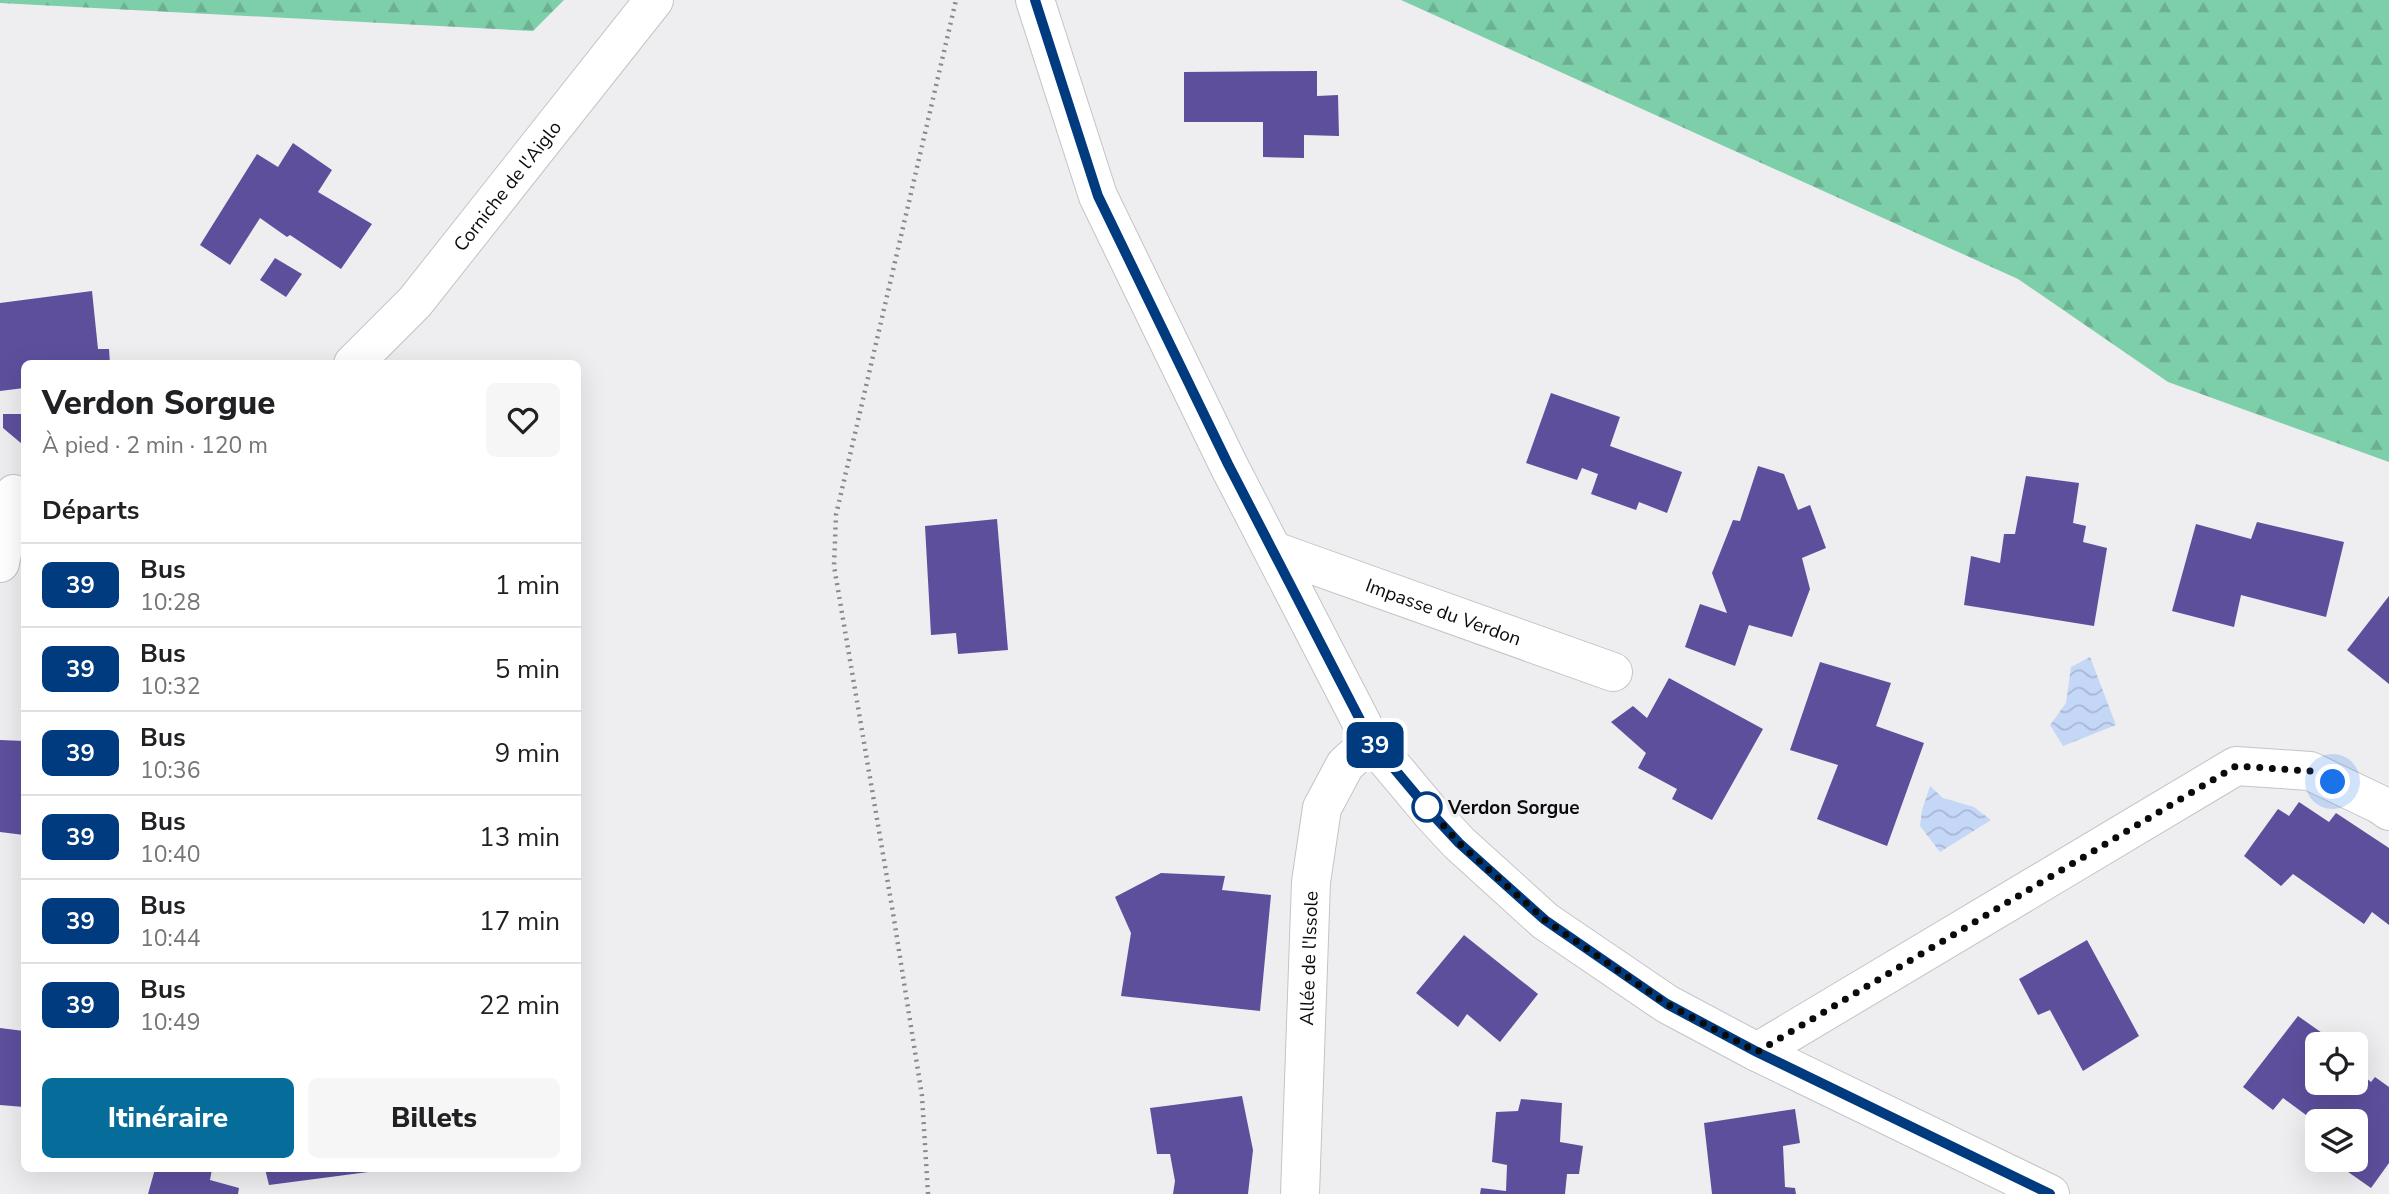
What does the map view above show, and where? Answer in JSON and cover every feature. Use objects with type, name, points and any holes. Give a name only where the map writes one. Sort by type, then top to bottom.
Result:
[{"type":"street","name":"Corniche de l'Aiglo","points":[[358,360],[415,302],[654,0]]},
{"type":"street","points":[[1035,0],[1098,196],[1228,464],[1371,741],[1459,843],[1545,920],[1667,1004],[1757,1052],[2050,1194]]},
{"type":"street","points":[[0,563],[13,494]]},
{"type":"street","name":"Impasse du Verdon","points":[[1274,551],[1613,672]]},
{"type":"street","name":"Allée de l'Issole","points":[[1300,1194],[1313,869],[1322,808],[1345,765],[1371,741]]},
{"type":"street","points":[[1757,1052],[2236,766],[2310,771],[2389,811]]},
{"type":"path","points":[[928,1194],[920,1083],[834,566],[836,515],[956,0]]},
{"type":"green space","points":[[0,0],[564,0],[533,31],[0,3]]},
{"type":"green space","points":[[1401,0],[2389,0],[2389,462],[2168,382],[2018,279]]},
{"type":"water","points":[[2090,657],[2116,725],[2063,746],[2050,725],[2066,703],[2071,667]]},
{"type":"water","points":[[1930,786],[1943,798],[1974,807],[1991,820],[1940,852],[1920,826]]},
{"type":"building","points":[[1317,71],[1317,96],[1338,95],[1339,136],[1304,135],[1304,158],[1263,157],[1263,122],[1184,122],[1184,72]]},
{"type":"building","points":[[293,143],[332,170],[318,192],[372,224],[341,269],[260,218],[230,265],[200,245],[257,154],[278,167]]},
{"type":"building","points":[[275,258],[302,274],[286,297],[260,280]]},
{"type":"building","points":[[92,291],[98,349],[109,349],[110,360],[21,360],[21,388],[0,391],[0,303]]},
{"type":"building","points":[[1551,393],[1620,417],[1610,446],[1682,472],[1667,513],[1639,502],[1636,510],[1591,494],[1598,474],[1582,468],[1577,480],[1526,463]]},
{"type":"building","points":[[3,414],[21,414],[21,443],[3,428]]},
{"type":"building","points":[[1758,466],[1784,474],[1798,510],[1810,505],[1826,548],[1802,558],[1810,589],[1792,637],[1749,625],[1735,666],[1685,647],[1700,604],[1727,613],[1712,573],[1733,520],[1740,521]]},
{"type":"building","points":[[2026,476],[2079,483],[2073,523],[2086,526],[2083,542],[2107,548],[2094,626],[1964,605],[1971,556],[2000,563],[2004,534],[2015,534]]},
{"type":"building","points":[[997,519],[1008,650],[958,654],[956,633],[931,635],[925,526]]},
{"type":"building","points":[[2257,522],[2344,542],[2326,617],[2241,595],[2234,627],[2172,611],[2196,524],[2251,539]]},
{"type":"building","points":[[2389,596],[2389,684],[2347,650]]},
{"type":"building","points":[[1820,662],[1891,683],[1876,726],[1924,743],[1887,846],[1817,819],[1838,765],[1790,750]]},
{"type":"building","points":[[1669,678],[1763,729],[1712,820],[1672,799],[1677,789],[1638,768],[1646,753],[1611,722],[1633,706],[1647,718]]},
{"type":"building","points":[[0,740],[21,741],[21,835],[0,832]]},
{"type":"building","points":[[2299,802],[2329,822],[2336,813],[2389,848],[2389,925],[2372,912],[2364,924],[2293,874],[2281,886],[2244,856],[2278,809],[2289,816]]},
{"type":"building","points":[[1161,873],[1225,876],[1222,890],[1271,895],[1260,1011],[1121,996],[1131,933],[1115,897]]},
{"type":"building","points":[[1464,935],[1538,994],[1500,1042],[1467,1014],[1458,1027],[1416,993]]},
{"type":"building","points":[[2087,940],[2139,1036],[2083,1071],[2050,1010],[2038,1015],[2019,979]]},
{"type":"building","points":[[2298,1016],[2321,1032],[2305,1032],[2305,1095],[2368,1095],[2368,1080],[2371,1082],[2375,1077],[2389,1087],[2389,1163],[2371,1188],[2348,1172],[2368,1172],[2368,1109],[2305,1109],[2305,1114],[2283,1098],[2273,1110],[2243,1087]]},
{"type":"building","points":[[0,1028],[21,1031],[21,1107],[0,1105]]},
{"type":"building","points":[[1242,1096],[1253,1150],[1248,1194],[1173,1194],[1175,1181],[1170,1154],[1157,1154],[1150,1108]]},
{"type":"building","points":[[1521,1099],[1562,1103],[1560,1142],[1583,1146],[1579,1174],[1567,1174],[1565,1194],[1480,1194],[1481,1188],[1506,1191],[1507,1165],[1492,1162],[1496,1112],[1518,1111]]},
{"type":"building","points":[[1795,1109],[1800,1143],[1783,1146],[1785,1187],[1795,1188],[1796,1194],[1712,1194],[1704,1123]]},
{"type":"building","points":[[154,1172],[211,1172],[210,1180],[239,1188],[238,1194],[148,1194]]},
{"type":"building","points":[[266,1172],[368,1172],[269,1185]]},
{"type":"bus line","name":"39","points":[[1035,0],[1098,196],[1228,464],[1371,741],[1433,815],[1459,843],[1545,920],[1667,1004],[1757,1052],[2050,1194]]},
{"type":"place","name":"Verdon Sorgue","points":[[1427,807]]},
{"type":"route","points":[[1427,807],[1459,843],[1545,920],[1667,1004],[1757,1052],[2236,766],[2310,771],[2333,782]]}]
